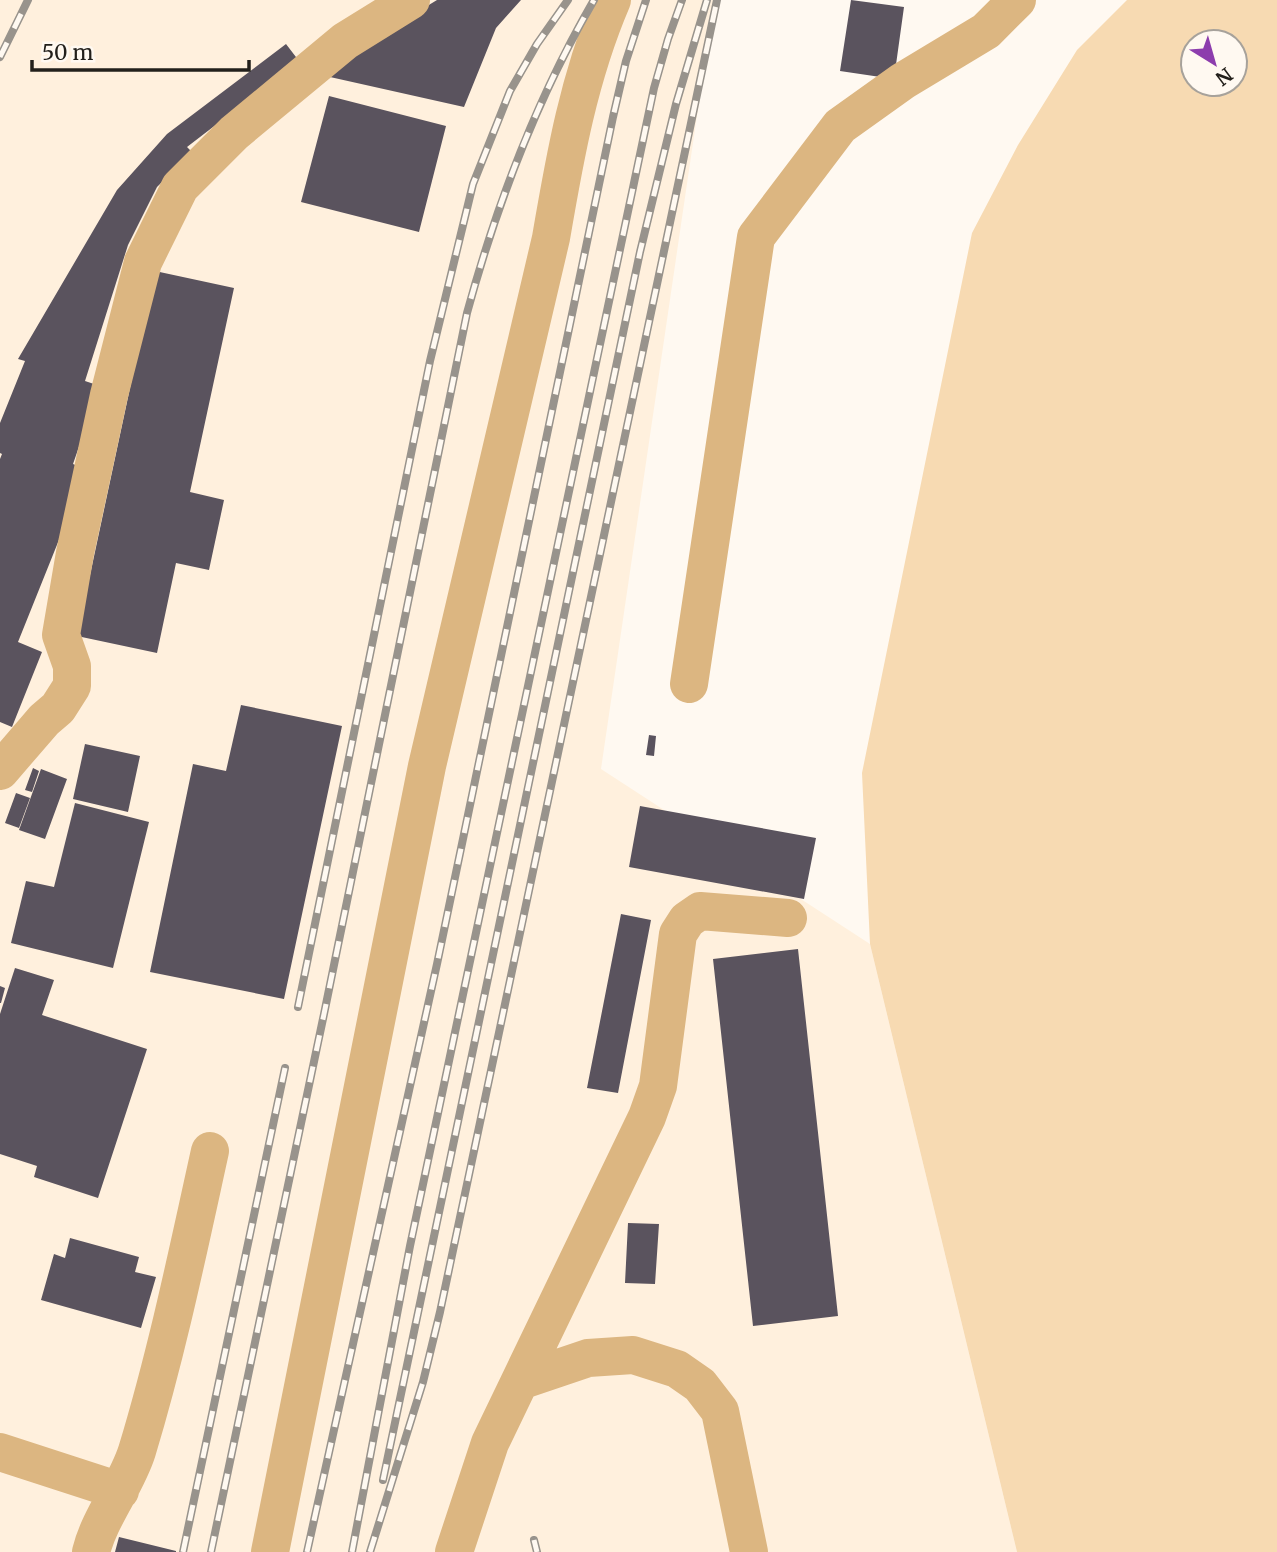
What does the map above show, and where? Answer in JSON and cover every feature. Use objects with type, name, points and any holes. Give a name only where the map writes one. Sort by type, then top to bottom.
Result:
[{"type":"street","points":[[0,771],[44,720],[58,708],[72,686],[72,666],[61,635],[75,553],[109,394],[143,262],[180,187],[234,133],[336,48],[411,0]]},
{"type":"street","points":[[270,1552],[427,766],[551,237],[579,91],[612,0]]},
{"type":"street","points":[[689,684],[756,237],[840,126],[902,81],[986,31],[1017,0]]},
{"type":"street","points":[[454,1552],[490,1443],[647,1118],[658,1086],[678,934],[687,920],[700,911],[788,918]]},
{"type":"street","points":[[91,1552],[95,1535],[120,1491],[136,1453],[185,1269],[209,1151]]},
{"type":"street","points":[[520,1381],[588,1358],[633,1355],[677,1369],[700,1385],[720,1411],[749,1552]]},
{"type":"street","points":[[0,1452],[120,1491]]},
{"type":"shaded area","points":[[0,0],[714,0],[601,769],[870,944],[1017,1552],[0,1552]]},
{"type":"shaded area","points":[[1127,0],[1277,0],[1277,1552],[1017,1552],[870,944],[862,773],[972,233],[1018,145],[1077,50]]},
{"type":"building","points":[[437,0],[521,0],[496,28],[464,107],[330,77],[332,64]]},
{"type":"building","points":[[851,0],[904,7],[894,79],[840,71]]},
{"type":"building","points":[[286,44],[299,61],[187,147],[192,152],[157,187],[128,245],[85,381],[100,386],[73,464],[87,470],[18,642],[42,652],[12,727],[0,722],[0,423],[25,361],[18,359],[117,190],[167,134]]},
{"type":"building","points":[[329,96],[446,126],[419,232],[301,202]]},
{"type":"building","points":[[155,271],[234,288],[190,492],[224,500],[209,570],[176,563],[157,653],[77,636]]},
{"type":"building","points":[[241,705],[342,726],[284,999],[150,972],[193,764],[226,771]]},
{"type":"building","points":[[649,735],[656,736],[654,756],[646,755]]},
{"type":"building","points":[[85,744],[140,756],[128,812],[73,799]]},
{"type":"building","points":[[33,768],[39,771],[32,792],[25,790]]},
{"type":"building","points":[[41,769],[67,779],[45,839],[19,830]]},
{"type":"building","points":[[16,793],[30,798],[19,828],[5,823]]},
{"type":"building","points":[[75,803],[149,822],[113,968],[11,943],[26,881],[54,887]]},
{"type":"building","points":[[640,806],[816,838],[804,899],[629,867]]},
{"type":"building","points":[[621,914],[651,920],[618,1093],[587,1088]]},
{"type":"building","points":[[798,949],[838,1316],[753,1326],[713,959]]},
{"type":"building","points":[[15,968],[54,980],[42,1015],[147,1049],[98,1198],[34,1177],[37,1166],[0,1154],[0,1014]]},
{"type":"building","points":[[0,986],[5,988],[1,1003],[0,1003]]},
{"type":"building","points":[[628,1223],[659,1224],[655,1284],[625,1283]]},
{"type":"building","points":[[70,1238],[139,1257],[135,1272],[156,1277],[141,1328],[41,1300],[54,1254],[65,1258]]},
{"type":"building","points":[[119,1537],[176,1551],[176,1552],[115,1552]]},
{"type":"railway","points":[[0,57],[28,0]]},
{"type":"railway","points":[[298,1007],[430,361],[473,184],[510,91],[537,44],[568,0]]},
{"type":"railway","points":[[211,1552],[467,313],[491,231],[520,152],[554,75],[594,0]]},
{"type":"railway","points":[[307,1552],[437,964],[613,117],[626,61],[646,0]]},
{"type":"railway","points":[[352,1552],[410,1246],[654,88],[682,0]]},
{"type":"railway","points":[[383,1480],[640,252],[676,104],[707,0]]},
{"type":"railway","points":[[370,1552],[423,1382],[440,1312],[717,0]]},
{"type":"railway","points":[[183,1552],[285,1068]]},
{"type":"railway","points":[[534,1540],[537,1552]]}]
